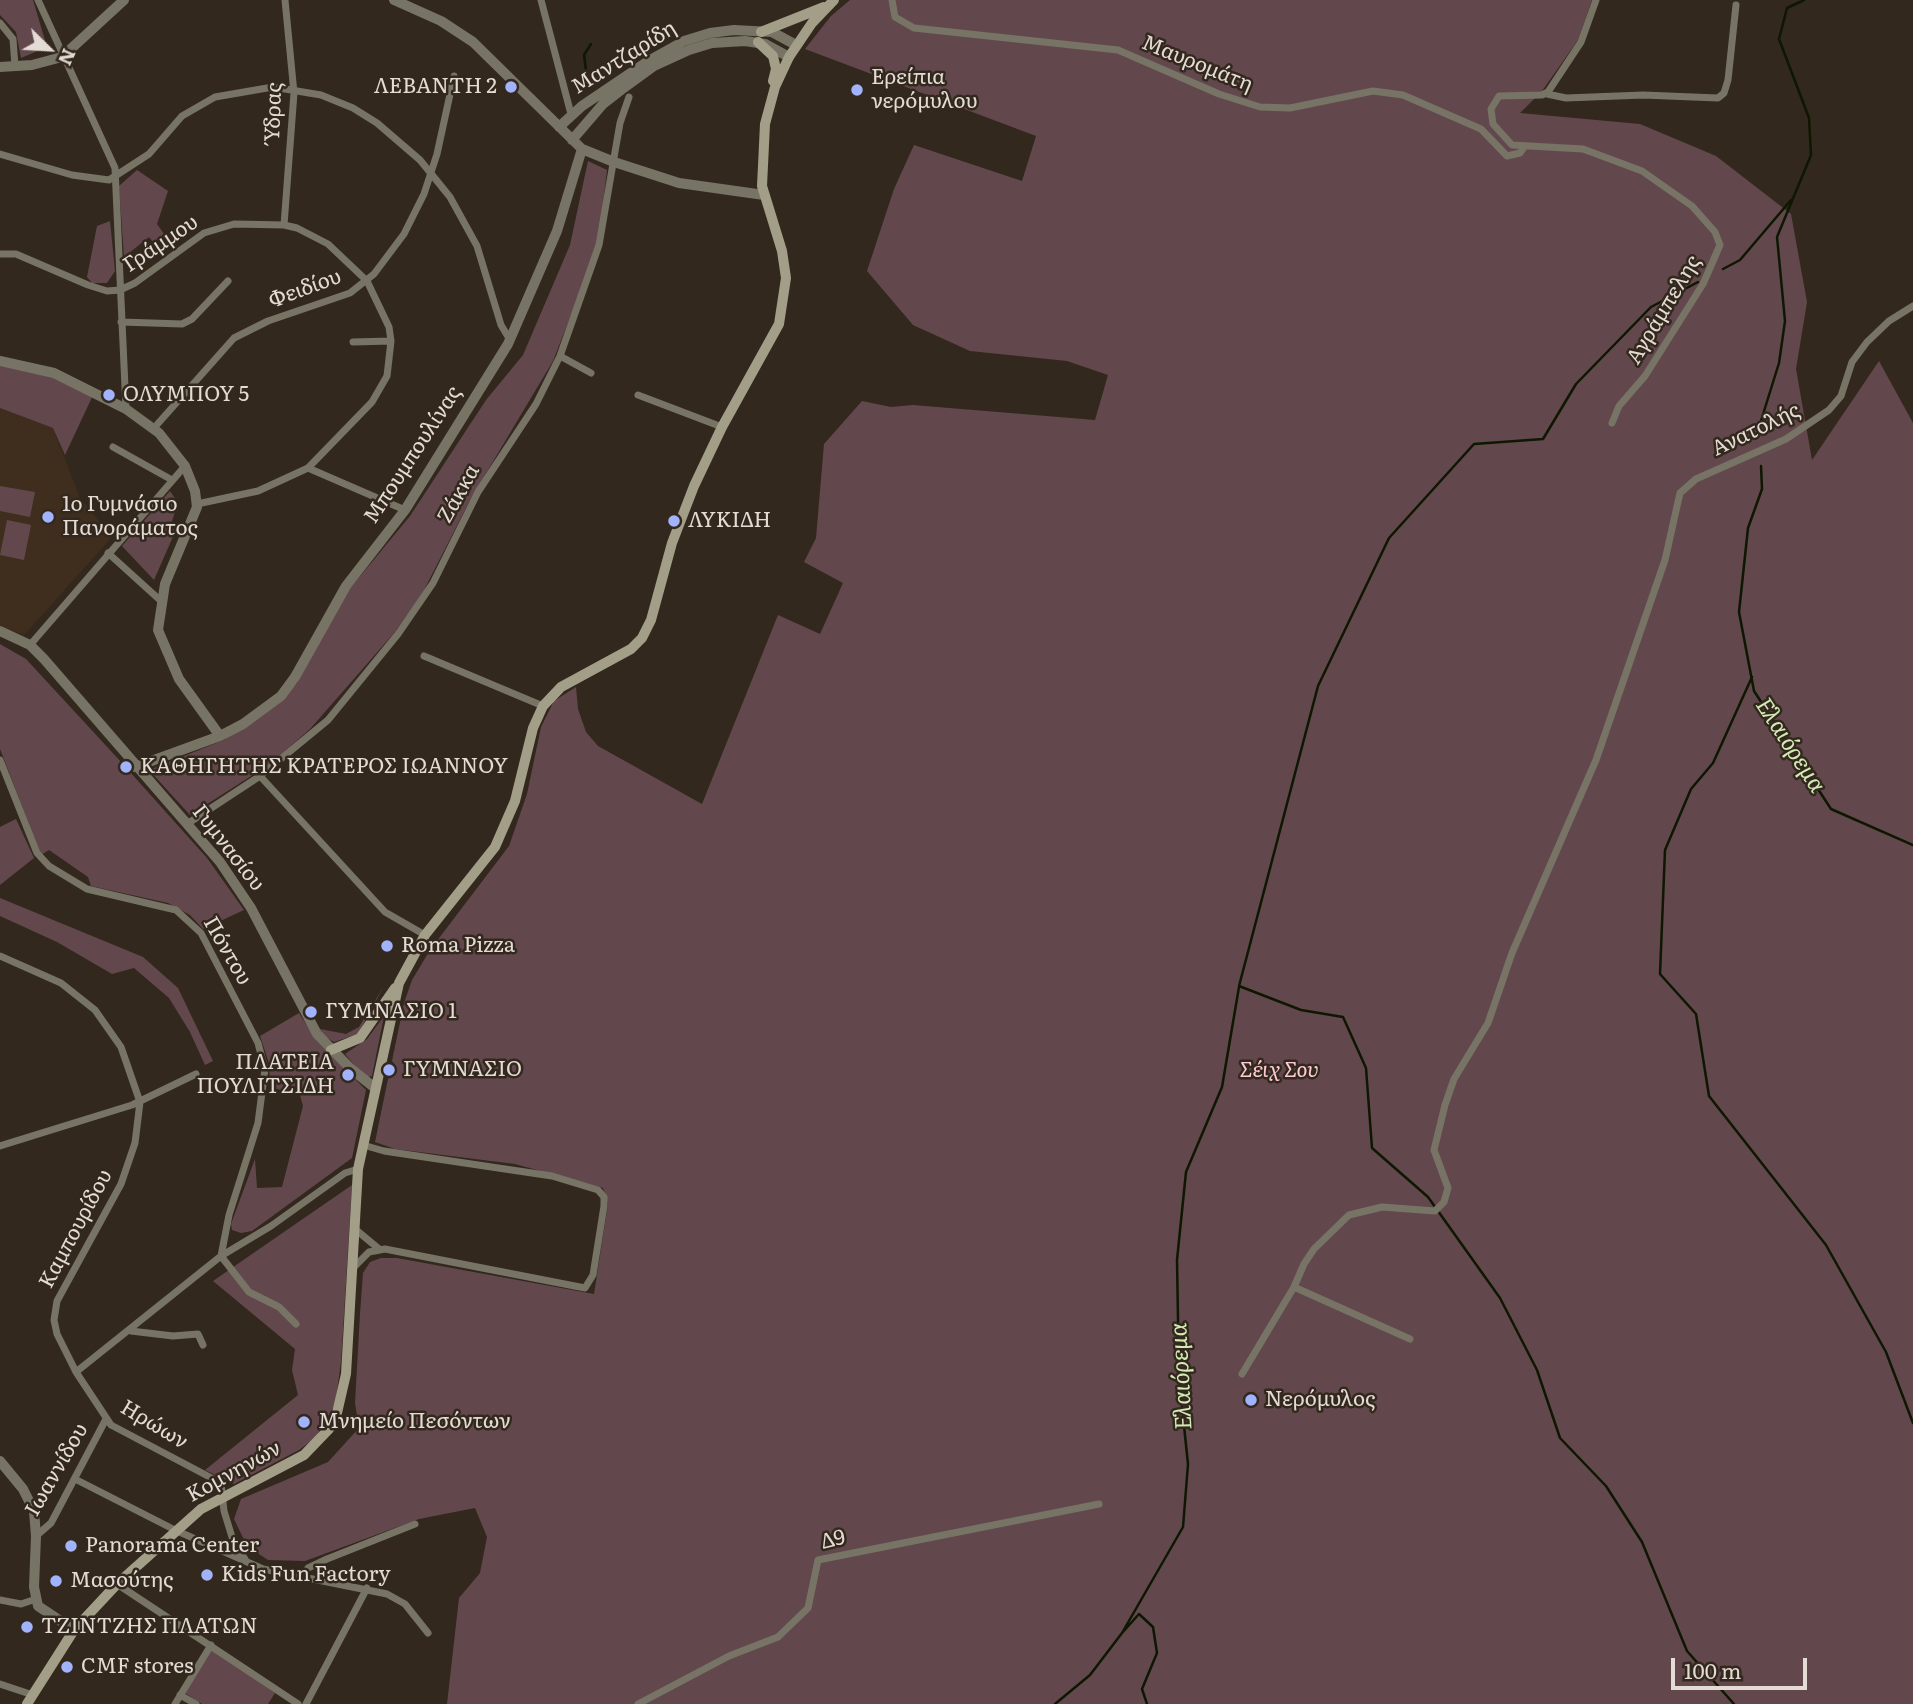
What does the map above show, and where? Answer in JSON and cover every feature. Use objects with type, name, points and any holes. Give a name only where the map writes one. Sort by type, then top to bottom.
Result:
[{"type":"main road","points":[[331,1050],[360,1038],[399,983],[425,935],[495,847],[514,801],[533,728],[543,706],[561,687],[624,654],[642,638],[653,614],[675,533],[722,427],[770,343],[785,303],[783,258],[764,195],[762,166],[775,62],[760,37],[832,2]]},
{"type":"main road","points":[[769,105],[796,45],[832,2]]},
{"type":"main road","name":"Κομνηνών","points":[[30,1700],[74,1630],[117,1584],[175,1530],[224,1495],[304,1455],[329,1429],[342,1398],[346,1374],[358,1169],[399,983]]},
{"type":"street","points":[[38,0],[62,57],[111,156],[115,178],[126,409]]},
{"type":"street","points":[[0,67],[62,57],[124,0]]},
{"type":"street","name":"Ύδρας","points":[[284,225],[294,88],[285,0]]},
{"type":"street","points":[[394,0],[441,20],[473,42],[582,149],[679,183],[764,195]]},
{"type":"street","points":[[541,0],[571,114]]},
{"type":"street","name":"Μαυρομάτη","points":[[892,0],[895,17],[914,27],[1118,51],[1219,94],[1260,107],[1290,108],[1368,92],[1403,95],[1481,129],[1492,137],[1506,156],[1520,153],[1524,147]]},
{"type":"street","points":[[1547,94],[1581,42],[1596,0]]},
{"type":"street","points":[[1524,147],[1508,144],[1491,121],[1492,104],[1502,95],[1547,94],[1566,98],[1643,95],[1718,98],[1724,93],[1728,80],[1737,5]]},
{"type":"street","points":[[0,23],[13,39],[15,66]]},
{"type":"street","name":"Μαντζαρίδη","points":[[559,127],[571,114],[640,66],[684,41],[710,33],[760,37],[789,57]]},
{"type":"street","name":"Μαντζαρίδη","points":[[572,140],[603,104],[654,66],[712,43],[776,33],[796,45]]},
{"type":"street","name":"Φειδίου","points":[[154,428],[234,338],[268,321],[349,293],[367,281],[410,225],[431,173],[454,76]]},
{"type":"street","points":[[0,155],[80,177],[105,180],[115,178],[149,154],[182,116],[211,99],[243,90],[294,88],[330,98],[368,117],[416,157],[456,206],[473,239],[501,325],[510,340]]},
{"type":"street","name":"Ζάκκα","points":[[187,824],[260,776],[328,720],[417,608],[446,560],[478,492],[536,404],[560,356],[599,245],[620,123],[629,97]]},
{"type":"street","name":"Αγράμπελης","points":[[1524,147],[1583,149],[1623,162],[1685,200],[1708,222],[1718,239],[1719,250],[1705,280],[1645,376],[1616,409],[1612,423]]},
{"type":"street","name":"Μπουμπουλίνας","points":[[135,767],[220,736],[281,695],[295,677],[346,586],[405,510],[510,340],[557,231],[582,149]]},
{"type":"street","name":"Γράμμου","points":[[0,254],[16,254],[107,291],[120,290],[135,283],[204,233],[234,224],[284,225],[298,228],[328,244],[367,281],[389,327],[391,341],[390,366],[382,387],[358,418],[308,468],[258,491],[197,505]]},
{"type":"street","points":[[121,322],[182,324],[192,319],[228,281]]},
{"type":"street","name":"Ανατολής","points":[[1294,1287],[1314,1249],[1349,1214],[1382,1207],[1435,1211],[1444,1202],[1448,1188],[1434,1150],[1436,1132],[1449,1092],[1486,1026],[1503,976],[1595,761],[1665,560],[1676,503],[1687,485],[1701,476],[1786,439],[1826,413],[1841,396],[1852,362],[1867,342],[1883,326],[1913,306]]},
{"type":"street","points":[[353,342],[391,341]]},
{"type":"street","points":[[560,356],[591,373]]},
{"type":"street","points":[[0,360],[54,373],[126,409],[154,428],[185,466],[197,505],[161,601],[158,629],[167,657],[192,699],[220,736]]},
{"type":"street","points":[[638,395],[722,427]]},
{"type":"street","points":[[113,447],[173,481]]},
{"type":"street","points":[[0,632],[30,645],[185,466]]},
{"type":"street","points":[[308,468],[405,510]]},
{"type":"street","points":[[108,553],[161,601]]},
{"type":"street","name":"Γυμνασίου","points":[[30,645],[187,824],[242,893],[305,1014],[331,1050],[375,1088]]},
{"type":"street","points":[[424,656],[543,706]]},
{"type":"street","name":"Πόντου","points":[[0,760],[37,853],[49,866],[87,889],[169,907],[183,913],[201,933],[261,1049],[265,1074],[261,1106],[229,1215],[221,1256]]},
{"type":"street","points":[[260,776],[385,912],[425,935]]},
{"type":"street","name":"Καμπουρίδου","points":[[0,956],[61,983],[94,1010],[116,1037],[131,1069],[140,1102],[135,1143],[121,1185],[55,1308],[55,1332],[76,1372]]},
{"type":"street","points":[[0,1146],[140,1102],[197,1074]]},
{"type":"street","points":[[354,1228],[379,1249],[585,1288],[593,1275],[604,1197],[589,1186],[532,1172],[384,1151],[363,1145]]},
{"type":"street","points":[[76,1372],[131,1331],[221,1256],[281,1220],[345,1173],[358,1169]]},
{"type":"street","points":[[351,1271],[363,1257],[379,1249]]},
{"type":"street","points":[[221,1256],[249,1292],[279,1307],[296,1324]]},
{"type":"street","points":[[1242,1374],[1294,1287],[1410,1339]]},
{"type":"street","points":[[131,1331],[173,1336],[198,1334],[204,1345]]},
{"type":"street","name":"Ηρώων","points":[[76,1372],[106,1419],[117,1429],[221,1483],[224,1495]]},
{"type":"street","name":"Ιωαννίδου","points":[[36,1536],[51,1523],[106,1419]]},
{"type":"street","points":[[0,1461],[30,1502],[36,1536],[36,1599],[45,1613],[74,1630]]},
{"type":"street","points":[[75,1479],[175,1530],[246,1561],[273,1571],[367,1588],[405,1604],[428,1633]]},
{"type":"street","points":[[224,1495],[224,1511],[232,1537],[246,1561]]},
{"type":"street","name":"Δ9","points":[[638,1704],[729,1656],[778,1637],[808,1608],[818,1560],[1099,1504]]},
{"type":"street","points":[[303,1575],[311,1567],[337,1555],[415,1524]]},
{"type":"street","points":[[117,1584],[298,1704]]},
{"type":"street","points":[[306,1704],[367,1588]]},
{"type":"street","points":[[0,1601],[21,1604],[36,1599]]},
{"type":"street","points":[[175,1704],[211,1645]]},
{"type":"street","points":[[0,1684],[30,1700]]},
{"type":"street","points":[[180,1695],[196,1704]]},
{"type":"shaded area","name":"1ο Γυμνάσιο Πανοράματος","points":[[0,408],[53,428],[80,498],[112,537],[24,635],[0,626]]},
{"type":"green space","points":[[0,0],[33,0],[47,47],[21,58],[16,32],[0,15]]},
{"type":"green space","name":"Σέιχ Σου","points":[[850,0],[1592,0],[1578,40],[1542,91],[1520,113],[1640,124],[1716,156],[1791,214],[1807,302],[1796,369],[1812,460],[1879,361],[1913,423],[1913,1704],[447,1704],[459,1598],[480,1573],[487,1537],[475,1508],[419,1519],[305,1561],[268,1560],[247,1546],[234,1519],[241,1499],[328,1462],[359,1428],[355,1403],[360,1314],[363,1273],[370,1262],[381,1258],[397,1258],[594,1294],[608,1204],[603,1188],[515,1164],[395,1149],[375,1142],[388,1079],[392,1077],[395,1065],[392,1061],[404,1003],[412,980],[430,950],[509,846],[527,794],[541,727],[554,701],[576,687],[578,709],[586,732],[598,746],[702,804],[778,615],[820,634],[843,583],[804,562],[816,538],[824,444],[862,401],[891,407],[913,405],[1095,420],[1108,375],[1067,361],[970,351],[913,325],[867,271],[894,189],[914,145],[1022,181],[1036,136],[805,49],[831,16]]},
{"type":"green space","points":[[588,161],[607,170],[598,246],[553,361],[470,500],[423,592],[394,633],[310,729],[270,764],[190,815],[149,770],[224,740],[274,706],[297,683],[338,603],[410,516],[486,400],[523,355],[570,245]]},
{"type":"green space","points":[[137,170],[168,191],[157,224],[167,238],[156,246],[149,237],[124,257],[119,186]]},
{"type":"green space","points":[[110,221],[115,271],[107,283],[92,283],[87,277],[97,226]]},
{"type":"green space","points":[[0,363],[28,366],[94,393],[65,455],[53,428],[0,408]]},
{"type":"green space","points":[[0,486],[35,492],[30,517],[0,511]]},
{"type":"green space","points":[[170,491],[178,503],[171,524],[175,532],[154,580],[122,546]]},
{"type":"green space","points":[[7,520],[31,525],[24,560],[0,555]]},
{"type":"green space","points":[[0,644],[26,659],[122,763],[119,767],[125,773],[130,772],[207,858],[244,910],[203,929],[190,915],[168,903],[91,886],[88,877],[49,850],[41,855],[0,749]]},
{"type":"green space","points":[[16,819],[34,858],[0,885],[0,827]]},
{"type":"green space","points":[[0,898],[143,957],[178,988],[213,1061],[205,1065],[190,1032],[169,998],[134,968],[112,974],[57,942],[0,916]]},
{"type":"green space","points":[[384,986],[358,1034],[334,1042],[324,1036],[320,1029],[346,1034],[359,1027]]},
{"type":"green space","points":[[299,1013],[316,1040],[366,1090],[352,1158],[252,1231],[241,1233],[232,1230],[231,1224],[255,1159],[257,1188],[282,1187],[303,1106],[300,1095],[270,1087],[269,1063],[260,1036]]},
{"type":"green space","points":[[384,1016],[372,1076],[369,1077],[361,1073],[345,1054],[367,1039]]},
{"type":"green space","points":[[352,1185],[341,1362],[335,1405],[315,1438],[299,1450],[234,1484],[205,1470],[298,1395],[292,1370],[295,1349],[213,1281]]},
{"type":"green space","points":[[212,1649],[275,1693],[268,1704],[202,1704],[185,1693]]},
{"type":"waterway","name":"Ελαιόρεμα","points":[[1760,424],[1779,363],[1785,321],[1777,237],[1811,155],[1809,118],[1779,39],[1787,8],[1804,0]]},
{"type":"waterway","points":[[588,86],[584,55],[591,44]]},
{"type":"waterway","points":[[1723,269],[1740,260],[1791,200]]},
{"type":"waterway","points":[[1698,282],[1651,307],[1576,384],[1543,439],[1474,444],[1389,538],[1318,686],[1239,986],[1301,1010],[1343,1017],[1366,1068],[1372,1148],[1428,1197],[1500,1298],[1537,1370],[1560,1438],[1606,1486],[1642,1542],[1687,1651],[1734,1704]]},
{"type":"waterway","name":"Ελαιόρεμα","points":[[1761,466],[1762,489],[1748,528],[1739,612],[1754,691],[1831,809],[1913,845]]},
{"type":"waterway","points":[[1752,677],[1713,763],[1691,789],[1665,850],[1660,974],[1696,1014],[1709,1096],[1826,1245],[1886,1352],[1913,1423]]},
{"type":"waterway","name":"Ελαιόρεμα","points":[[1147,1704],[1142,1689],[1157,1653],[1153,1627],[1139,1614],[1122,1633],[1183,1527],[1188,1464],[1179,1378],[1177,1260],[1186,1172],[1222,1087],[1239,987]]},
{"type":"waterway","points":[[1055,1704],[1090,1675],[1122,1633]]},
{"type":"place","name":"ΛΕΒΑΝΤΗ 2","points":[[511,87]]},
{"type":"place","name":"Ερείπια νερόμυλου","points":[[857,90]]},
{"type":"place","name":"ΟΛΥΜΠΟΥ 5","points":[[109,395]]},
{"type":"place","name":"1ο Γυμνάσιο Πανοράματος","points":[[48,517]]},
{"type":"place","name":"ΛΥΚΙΔΗ","points":[[674,521]]},
{"type":"place","name":"ΚΑΘΗΓΗΤΗΣ ΚΡΑΤΕΡΟΣ ΙΩΑΝΝΟΥ","points":[[126,767]]},
{"type":"place","name":"Roma Pizza","points":[[387,946]]},
{"type":"place","name":"ΓΥΜΝΑΣΙΟ 1","points":[[311,1012]]},
{"type":"place","name":"ΓΥΜΝΑΣΙΟ","points":[[389,1070]]},
{"type":"place","name":"ΠΛΑΤΕΙΑ ΠΟΥΛΙΤΣΙΔΗ","points":[[348,1075]]},
{"type":"place","name":"Νερόμυλος","points":[[1251,1400]]},
{"type":"place","name":"Μνημείο Πεσόντων","points":[[304,1422]]},
{"type":"place","name":"Panorama Center","points":[[71,1546]]},
{"type":"place","name":"Kids Fun Factory","points":[[207,1575]]},
{"type":"place","name":"Μασούτης","points":[[56,1581]]},
{"type":"place","name":"ΤΖΙΝΤΖΗΣ ΠΛΑΤΩΝ","points":[[27,1627]]},
{"type":"place","name":"CMF stores","points":[[67,1667]]}]
